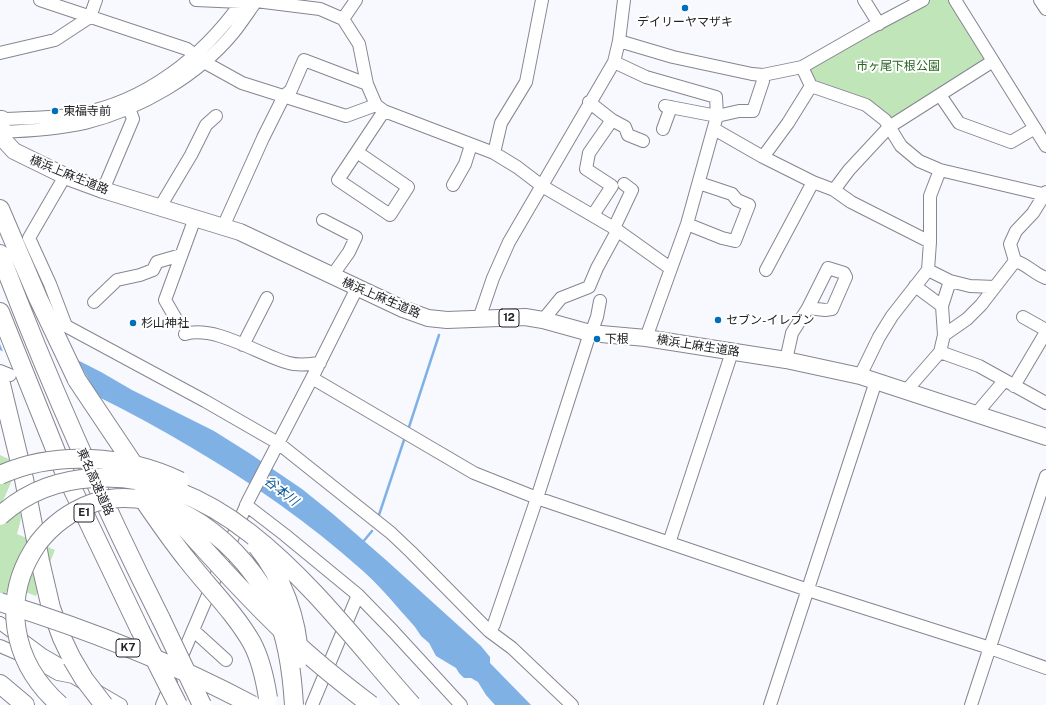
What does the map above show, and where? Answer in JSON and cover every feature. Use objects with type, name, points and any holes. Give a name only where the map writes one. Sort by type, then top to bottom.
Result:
[{"type":"highway","points":[[0,209],[38,298],[96,420],[129,479],[158,522],[241,626],[252,643],[266,680],[268,705]]},
{"type":"highway","name":"東名高速道路","points":[[0,254],[60,405],[125,548],[202,705]]},
{"type":"highway","name":"東名高速道路","points":[[0,312],[64,469],[140,630],[178,705]]},
{"type":"highway","points":[[3,375],[40,561],[51,608],[62,638],[72,659],[84,679],[104,705]]},
{"type":"highway","points":[[77,380],[147,483],[226,574],[288,636],[322,666],[371,705]]},
{"type":"highway","points":[[0,475],[27,466],[46,462],[70,459],[109,461],[128,464],[162,473],[179,480],[210,499],[235,521],[256,545],[284,593],[294,623],[297,639],[299,673],[295,705]]},
{"type":"highway","points":[[0,516],[10,507],[34,492],[55,484],[80,479],[104,478],[138,480],[166,487],[186,495],[220,513],[282,559],[308,585],[412,705]]},
{"type":"highway","points":[[60,705],[41,685],[29,667],[21,649],[16,632],[14,611],[15,593],[20,574],[30,555],[44,535],[59,521],[74,511],[93,503],[115,499],[134,498],[154,502],[175,509],[198,522],[217,535],[236,552],[251,570],[264,589],[275,611],[285,640],[290,661],[295,705]]},
{"type":"highway","name":"K7","points":[[0,602],[56,620],[115,642],[180,670],[252,705]]},
{"type":"highway","name":"K7","points":[[0,613],[58,631],[113,652],[176,679],[230,705]]},
{"type":"highway","points":[[0,684],[25,705]]},
{"type":"main road","name":"横浜上麻生道路","points":[[1,125],[2,138],[14,151],[65,176],[103,190],[240,232],[357,288],[403,309],[428,318],[446,320],[525,317],[543,320],[591,333],[646,338],[786,360],[860,376],[1046,437]]},
{"type":"street","points":[[40,0],[187,50],[242,83],[346,116],[380,108],[494,153],[542,186],[614,228],[670,268]]},
{"type":"street","points":[[0,53],[55,40],[90,17],[96,0]]},
{"type":"street","points":[[196,0],[257,1],[320,9],[343,19],[359,44],[367,84],[380,108]]},
{"type":"street","points":[[343,19],[356,0]]},
{"type":"street","points":[[494,153],[501,123],[526,82],[542,0]]},
{"type":"street","points":[[479,319],[493,278],[509,242],[614,62],[619,41],[624,0]]},
{"type":"street","points":[[864,0],[879,24]]},
{"type":"street","points":[[619,41],[673,57],[763,75],[802,67],[923,0]]},
{"type":"street","points":[[955,0],[1046,146]]},
{"type":"street","points":[[1040,0],[1046,9]]},
{"type":"street","points":[[1,125],[62,127],[85,123],[129,108],[166,89],[199,58],[242,1]]},
{"type":"street","points":[[1,125],[58,117],[98,109],[123,100],[156,84],[199,58],[233,33],[257,1]]},
{"type":"street","points":[[223,227],[263,138],[284,96],[291,90],[304,60],[367,84]]},
{"type":"street","points":[[834,190],[849,170],[889,127],[993,61]]},
{"type":"street","points":[[614,62],[646,77],[716,97],[717,116],[699,183],[687,224],[646,338]]},
{"type":"street","points":[[802,67],[810,86],[866,105],[885,120],[901,146],[918,161],[940,170],[1045,194],[1033,213],[1016,231],[1010,244],[1015,261]]},
{"type":"street","points":[[663,129],[668,106],[717,116],[739,110],[753,111],[763,81],[763,75]]},
{"type":"street","points":[[764,157],[788,123],[810,86]]},
{"type":"street","points":[[940,95],[959,123],[1011,142],[1035,128]]},
{"type":"street","points":[[590,102],[612,120],[625,127],[628,135],[643,141]]},
{"type":"street","points":[[103,190],[133,119],[129,108]]},
{"type":"street","points":[[357,152],[408,187],[390,215],[338,180],[357,152],[380,108]]},
{"type":"street","points":[[160,207],[206,125],[216,116]]},
{"type":"street","points":[[593,216],[612,186],[586,169],[589,153],[612,120]]},
{"type":"street","points":[[714,129],[764,157],[813,182],[834,190],[851,202],[930,242]]},
{"type":"street","points":[[453,185],[465,164],[471,145]]},
{"type":"street","points":[[860,376],[888,322],[928,270],[930,242],[930,196],[940,170]]},
{"type":"street","points":[[65,176],[29,238],[50,284],[66,326],[205,401],[285,450],[391,533],[489,631],[512,648],[572,705]]},
{"type":"street","points":[[766,270],[813,182]]},
{"type":"street","points":[[687,224],[722,238],[736,241],[749,206],[737,200],[732,194],[699,183]]},
{"type":"street","points":[[543,320],[561,298],[589,287],[597,268],[616,233],[614,228],[632,190],[624,184]]},
{"type":"street","points":[[176,319],[165,300],[195,218]]},
{"type":"street","points":[[330,221],[356,237],[349,252],[332,276]]},
{"type":"street","points":[[94,302],[117,280],[154,270],[157,262],[181,255]]},
{"type":"street","points":[[1015,261],[1022,263],[1040,276],[1046,278]]},
{"type":"street","points":[[944,335],[967,319],[981,305],[1015,261]]},
{"type":"street","points":[[928,270],[950,281],[970,286],[995,286]]},
{"type":"street","points":[[905,392],[940,352],[944,335],[942,306],[950,281]]},
{"type":"street","points":[[915,286],[942,306]]},
{"type":"street","points":[[162,705],[247,503],[357,288]]},
{"type":"street","points":[[243,345],[267,298]]},
{"type":"street","points":[[489,631],[494,624],[537,498],[597,317],[600,301]]},
{"type":"street","points":[[786,360],[792,333],[808,308]]},
{"type":"street","points":[[976,414],[1009,383],[1046,331],[1023,317]]},
{"type":"street","points":[[185,334],[197,331],[204,332],[290,363],[305,365],[320,362]]},
{"type":"street","points":[[669,543],[732,352]]},
{"type":"street","points":[[940,352],[979,366],[1009,383],[1045,399]]},
{"type":"street","points":[[312,378],[474,473],[537,498],[808,590],[990,648],[1046,668]]},
{"type":"street","points":[[770,705],[876,381]]},
{"type":"street","points":[[971,705],[1046,476]]},
{"type":"street","points":[[247,503],[358,595],[461,705]]},
{"type":"street","points":[[312,705],[358,595]]},
{"type":"street","points":[[0,623],[43,655],[62,666],[73,677],[121,705]]},
{"type":"street","points":[[193,630],[226,660]]},
{"type":"street","points":[[0,646],[37,662],[58,674],[73,677]]},
{"type":"green space","name":"市ヶ尾下根公園","points":[[923,0],[955,0],[993,61],[889,127],[885,120],[811,86],[802,67]]},
{"type":"green space","points":[[0,455],[19,464],[3,501],[15,508],[20,513],[21,521],[17,534],[55,550],[36,596],[9,586],[0,605]]},
{"type":"water","name":"谷本川","points":[[0,327],[48,345],[101,372],[132,390],[214,431],[302,489],[386,560],[481,646],[490,657],[490,663],[531,705],[495,705],[486,695],[478,682],[471,678],[464,678],[456,668],[436,656],[429,643],[421,636],[415,627],[377,584],[322,537],[280,505],[236,475],[144,420],[0,350]]},
{"type":"pier","points":[[0,325],[49,343],[76,357],[100,400],[51,375],[4,354],[0,344]]},
{"type":"waterway","points":[[409,427],[439,335]]},
{"type":"waterway","points":[[379,515],[404,440]]},
{"type":"waterway","points":[[362,543],[372,531]]},
{"type":"place","name":"デイリーヤマザキ","points":[[685,8]]},
{"type":"place","name":"東福寺前","points":[[55,111]]},
{"type":"place","name":"セブン-イレブン","points":[[718,320]]},
{"type":"place","name":"杉山神社","points":[[133,323]]},
{"type":"place","name":"下根","points":[[597,339]]}]
